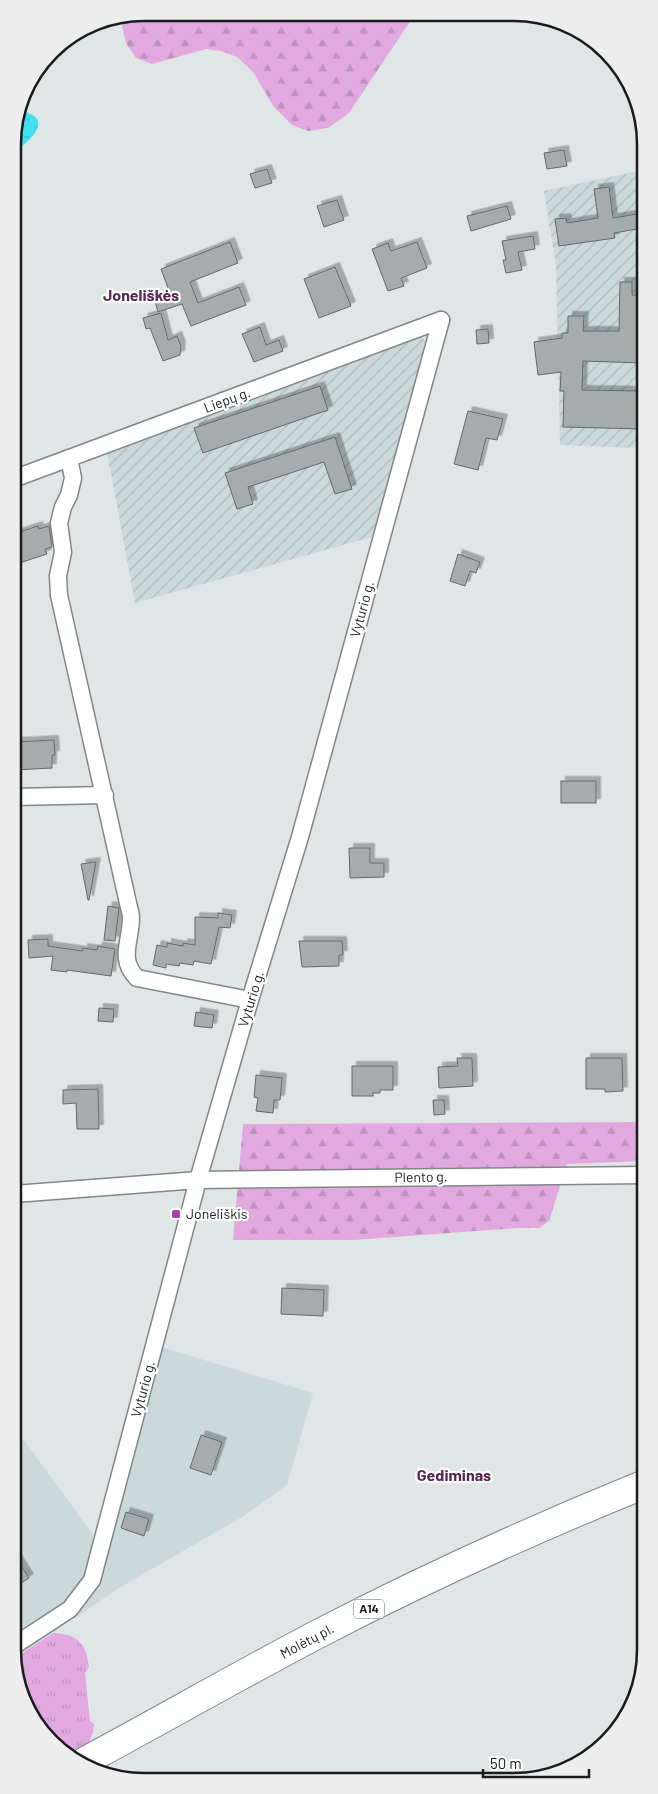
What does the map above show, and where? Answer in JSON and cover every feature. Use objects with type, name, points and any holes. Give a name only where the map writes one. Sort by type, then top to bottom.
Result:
[{"type":"highway","name":"Molėtų pl.","points":[[88,1759],[319,1634],[469,1561],[594,1504],[636,1487]]},
{"type":"street","name":"Liepų g.","points":[[22,476],[441,320]]},
{"type":"street","name":"Vyturio g.","points":[[21,1641],[70,1609],[92,1580],[198,1180],[300,837],[441,320]]},
{"type":"street","points":[[69,458],[73,478],[59,523],[63,552],[58,576],[59,595],[105,795],[131,919],[126,960],[130,971],[137,978],[250,1000]]},
{"type":"street","points":[[22,797],[105,795]]},
{"type":"street","name":"Plento g.","points":[[21,1193],[198,1180],[636,1175]]},
{"type":"shaded area","points":[[637,171],[637,448],[560,445],[556,266],[544,191]]},
{"type":"shaded area","points":[[415,334],[422,337],[426,342],[426,347],[372,537],[135,603],[107,452]]},
{"type":"shaded area","points":[[148,1343],[313,1393],[287,1485],[242,1517],[119,1588],[21,1654],[21,1442],[24,1440],[94,1536]]},
{"type":"green space","points":[[410,21],[349,113],[328,128],[308,131],[292,125],[274,107],[253,72],[237,57],[221,51],[206,49],[152,64],[136,58],[126,43],[122,24],[136,22]]},
{"type":"green space","points":[[636,1122],[636,1161],[567,1164],[549,1221],[539,1228],[354,1240],[233,1240],[243,1124]]},
{"type":"green space","points":[[53,1633],[68,1635],[79,1641],[83,1646],[89,1667],[85,1673],[90,1721],[94,1724],[89,1742],[77,1753],[57,1737],[34,1704],[24,1674],[21,1654]]},
{"type":"water","points":[[25,112],[38,120],[38,126],[36,132],[22,146],[22,128]]},
{"type":"building","points":[[564,150],[567,166],[547,169],[544,153]]},
{"type":"building","points":[[267,169],[272,183],[255,188],[250,174]]},
{"type":"building","points":[[609,187],[613,218],[637,214],[637,229],[614,233],[615,238],[559,246],[555,219],[566,218],[567,223],[598,218],[594,189]]},
{"type":"building","points":[[337,200],[344,220],[324,227],[317,206]]},
{"type":"building","points":[[507,206],[511,219],[471,231],[467,216]]},
{"type":"building","points":[[533,236],[535,249],[518,252],[522,270],[506,273],[503,260],[506,260],[502,241]]},
{"type":"building","points":[[230,242],[238,263],[190,282],[198,303],[239,287],[246,305],[191,326],[182,304],[158,312],[155,301],[171,296],[161,269]]},
{"type":"building","points":[[417,242],[427,268],[401,278],[404,286],[388,291],[372,249],[388,243],[391,251]]},
{"type":"building","points":[[335,267],[351,306],[319,318],[304,279]]},
{"type":"building","points":[[620,282],[632,282],[632,295],[637,295],[637,363],[583,361],[582,390],[637,391],[637,429],[563,427],[564,391],[560,391],[561,372],[538,375],[534,342],[562,338],[562,333],[568,333],[568,316],[584,316],[583,331],[619,331]]},
{"type":"building","points":[[161,313],[168,340],[177,336],[181,346],[180,355],[163,361],[150,328],[146,329],[143,318]]},
{"type":"building","points":[[260,327],[266,345],[279,340],[283,351],[254,362],[242,334]]},
{"type":"building","points":[[488,329],[489,343],[477,344],[476,330]]},
{"type":"building","points":[[320,386],[328,410],[203,453],[194,428]]},
{"type":"building","points":[[468,411],[503,419],[497,440],[486,438],[478,470],[454,464]]},
{"type":"building","points":[[335,437],[352,489],[335,494],[324,462],[248,487],[253,504],[237,509],[225,473]]},
{"type":"building","points":[[38,526],[39,529],[49,526],[52,547],[45,549],[47,554],[22,562],[22,531]]},
{"type":"building","points":[[458,554],[480,562],[476,573],[470,571],[465,586],[450,581]]},
{"type":"building","points":[[54,740],[55,755],[52,755],[52,768],[22,770],[22,742]]},
{"type":"building","points":[[561,781],[596,781],[596,803],[561,803]]},
{"type":"building","points":[[349,848],[370,848],[370,863],[384,863],[384,877],[350,878]]},
{"type":"building","points":[[96,862],[89,900],[88,900],[81,864]]},
{"type":"building","points":[[108,906],[119,908],[115,941],[104,940]]},
{"type":"building","points":[[218,913],[232,915],[230,928],[219,927],[211,964],[194,961],[193,965],[180,963],[179,966],[166,964],[166,968],[153,965],[157,945],[167,947],[167,943],[183,946],[183,943],[195,945],[195,917],[218,918]]},
{"type":"building","points":[[48,939],[48,946],[83,951],[83,948],[97,950],[98,946],[115,949],[111,976],[67,970],[67,972],[51,970],[53,956],[29,958],[28,940]]},
{"type":"building","points":[[299,941],[342,941],[343,955],[339,955],[339,966],[302,967]]},
{"type":"building","points":[[99,1008],[114,1009],[113,1022],[98,1021]]},
{"type":"building","points":[[196,1012],[214,1015],[212,1028],[194,1026]]},
{"type":"building","points":[[457,1058],[472,1058],[473,1086],[439,1088],[438,1067],[458,1066]]},
{"type":"building","points":[[586,1058],[622,1058],[623,1091],[605,1092],[605,1089],[586,1089]]},
{"type":"building","points":[[352,1066],[393,1066],[393,1090],[380,1090],[380,1093],[373,1093],[373,1096],[352,1096]]},
{"type":"building","points":[[256,1075],[282,1078],[280,1100],[274,1100],[273,1113],[256,1111],[258,1098],[254,1097]]},
{"type":"building","points":[[98,1089],[99,1129],[77,1129],[76,1103],[63,1104],[63,1090]]},
{"type":"building","points":[[433,1100],[444,1100],[445,1114],[434,1115]]},
{"type":"building","points":[[282,1288],[324,1290],[323,1316],[281,1314]]},
{"type":"building","points":[[201,1435],[222,1442],[211,1475],[190,1468]]},
{"type":"building","points":[[126,1512],[149,1519],[144,1536],[121,1528]]},
{"type":"building","points":[[21,1566],[29,1578],[21,1583]]},
{"type":"place","name":"Joneliškis","points":[[176,1214]]},
{"type":"district","name":"Joneliškės","points":[[141,295]]},
{"type":"district","name":"Gediminas","points":[[454,1475]]}]
